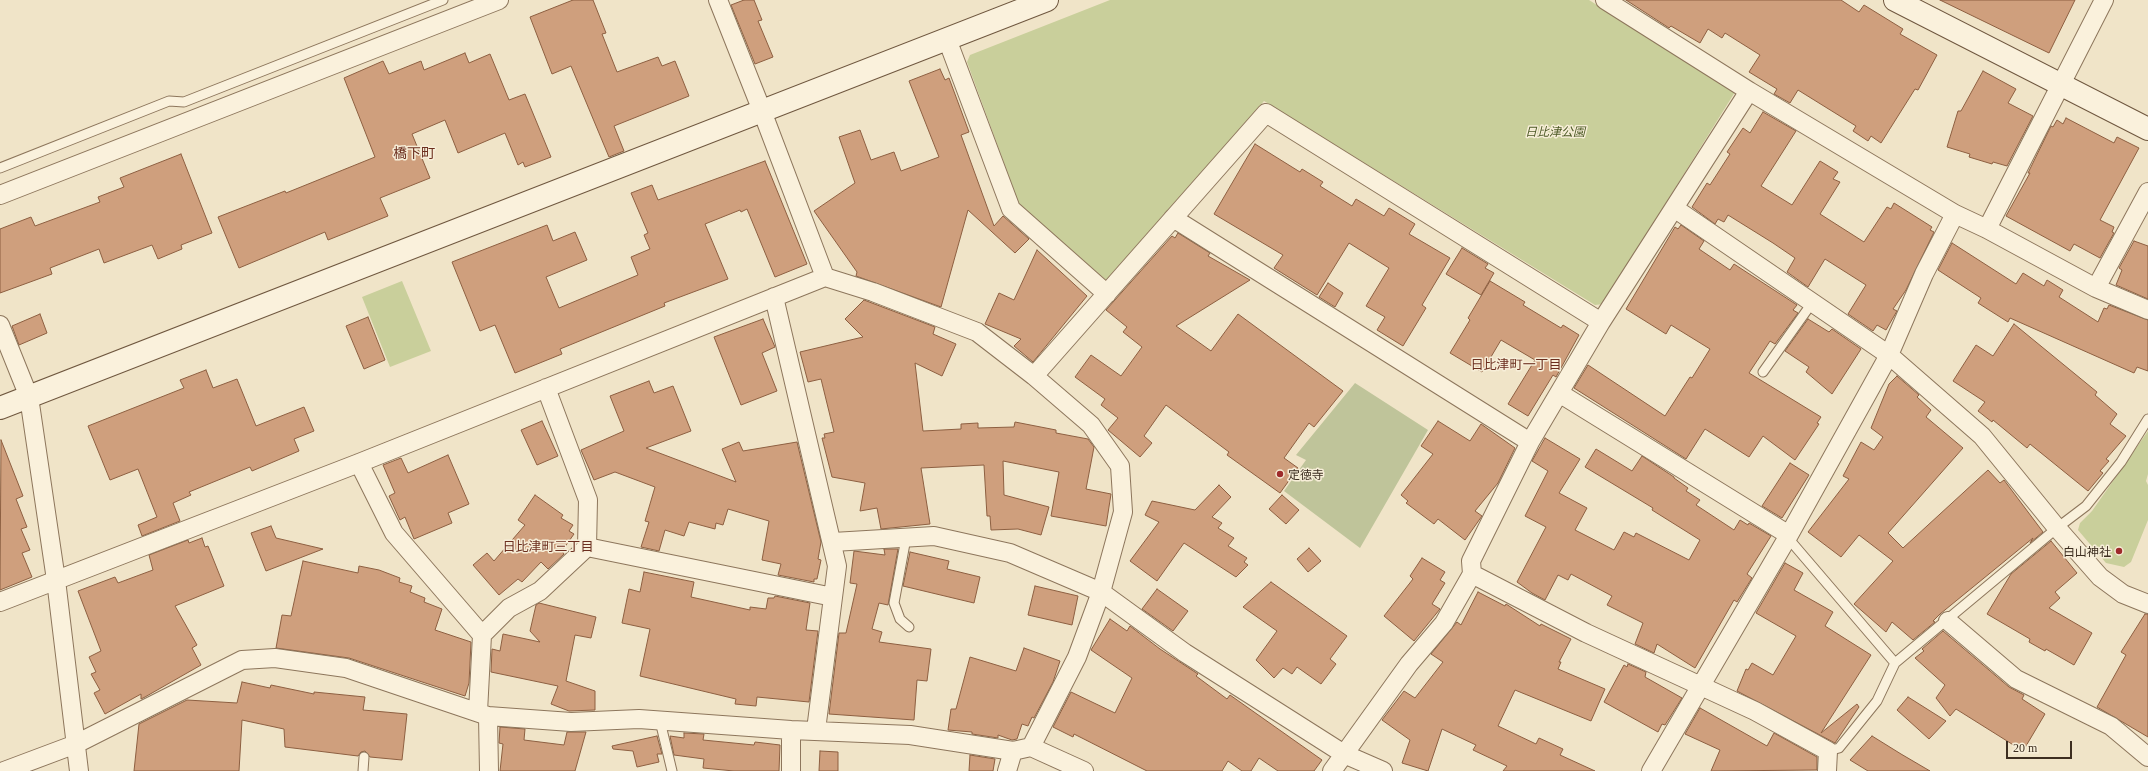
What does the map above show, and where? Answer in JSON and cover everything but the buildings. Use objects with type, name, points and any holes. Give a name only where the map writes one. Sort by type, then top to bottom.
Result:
[{"type":"street","points":[[0,195],[499,0]]},
{"type":"street","points":[[718,0],[762,111],[824,278]]},
{"type":"street","points":[[0,408],[1047,0]]},
{"type":"street","points":[[1605,0],[1749,91],[1954,214],[1987,229],[2096,288],[2148,310]]},
{"type":"street","points":[[1895,0],[2148,129]]},
{"type":"street","points":[[1987,229],[2104,0]]},
{"type":"street","points":[[947,39],[1012,209],[1107,294]]},
{"type":"street","points":[[1332,771],[1409,664],[1444,623],[1472,574],[1471,561],[1530,442],[1602,322],[1749,91]]},
{"type":"street","points":[[1034,376],[1266,113],[1602,322]]},
{"type":"street","points":[[2096,288],[2148,192]]},
{"type":"street","points":[[1674,208],[1889,355],[1982,436],[2057,528],[2100,577],[2123,594],[2148,604]]},
{"type":"street","points":[[1651,771],[1789,537],[1889,355],[1924,274],[1954,214]]},
{"type":"street","points":[[1173,218],[1530,442]]},
{"type":"street","points":[[0,602],[359,463],[824,278],[872,292],[977,332],[1034,376],[1091,425],[1120,466],[1123,512],[1101,592],[1077,657],[1031,747]]},
{"type":"street","points":[[774,297],[833,542],[837,566],[816,730]]},
{"type":"street","points":[[0,325],[29,397],[56,580],[79,771]]},
{"type":"street","points":[[482,635],[509,608],[540,591],[587,547],[588,500],[546,388]]},
{"type":"street","points":[[1559,392],[1789,537]]},
{"type":"street","points":[[359,463],[394,533],[482,635],[483,714],[489,771]]},
{"type":"street","points":[[833,542],[934,536],[1010,553],[1101,592],[1185,653],[1344,754],[1383,771]]},
{"type":"street","points":[[587,547],[833,597]]},
{"type":"street","points":[[1472,574],[1586,634],[1755,711],[1828,751],[1827,771]]},
{"type":"street","points":[[1948,621],[2016,679],[2111,726],[2148,757]]},
{"type":"street","points":[[4,771],[76,744],[242,660],[275,658],[346,668],[483,714],[571,722],[639,719],[790,730],[816,730],[910,736],[1013,751],[1031,747],[1084,771]]},
{"type":"street","points":[[790,730],[791,771]]},
{"type":"street","points":[[1007,771],[1013,751]]},
{"type":"lane","points":[[0,168],[170,101],[184,102],[443,0]]},
{"type":"lane","points":[[1763,372],[1812,303]]},
{"type":"lane","points":[[1828,751],[1838,748],[1877,701],[1895,663],[1948,621],[2057,528],[2086,506],[2121,462],[2148,419]]},
{"type":"lane","points":[[1789,537],[1895,663]]},
{"type":"lane","points":[[906,538],[894,604],[900,619],[909,627]]},
{"type":"lane","points":[[660,720],[672,771]]},
{"type":"lane","points":[[363,771],[364,757]]},
{"type":"green space","name":"日比津公園","points":[[1110,0],[1589,0],[1735,92],[1603,304],[1595,305],[1264,101],[1106,280],[1019,204],[967,62],[970,55]]},
{"type":"green space","points":[[402,281],[431,351],[390,367],[362,297]]},
{"type":"green space","points":[[1355,383],[1428,430],[1360,548],[1284,491],[1306,460],[1296,455]]},
{"type":"green space","points":[[2148,431],[2148,474],[2146,481],[2148,485],[2148,520],[2131,562],[2124,567],[2106,563],[2078,530],[2080,523],[2092,511]]},
{"type":"place","name":"定徳寺","points":[[1280,474]]},
{"type":"place","name":"白山神社","points":[[2119,551]]},
{"type":"district","name":"橋下町","points":[[414,153]]},
{"type":"district","name":"日比津町一丁目","points":[[1516,364]]},
{"type":"district","name":"日比津町三丁目","points":[[548,546]]}]
